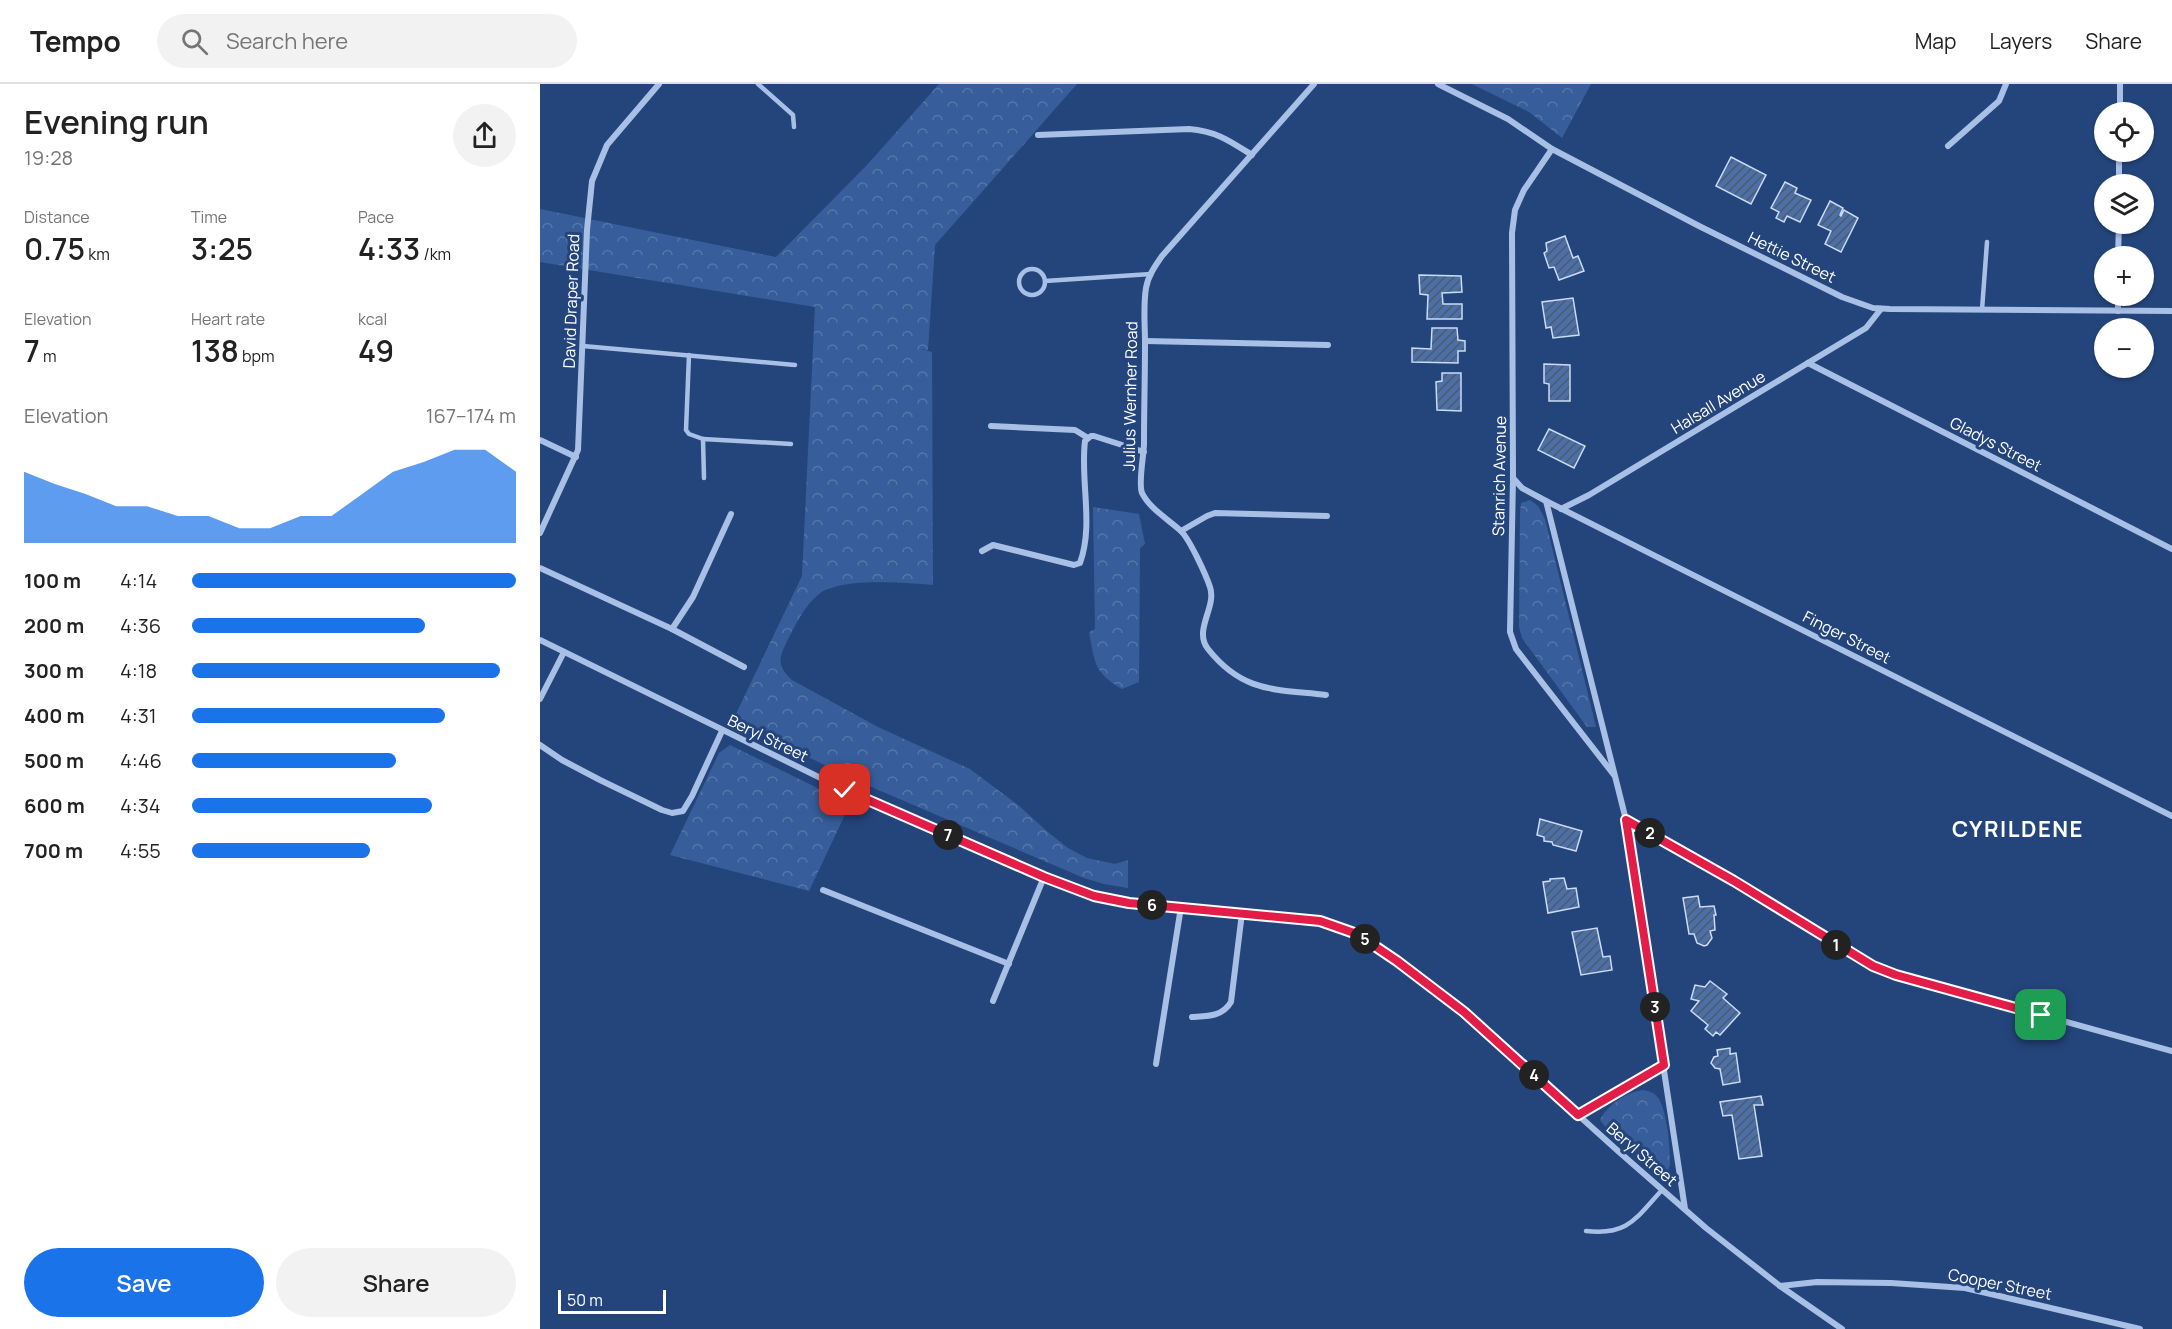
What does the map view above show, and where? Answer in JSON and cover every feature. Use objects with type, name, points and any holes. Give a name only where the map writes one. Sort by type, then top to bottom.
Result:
[{"type":"street","name":"David Draper Road","points":[[540,533],[576,457],[579,442],[587,230],[592,181],[607,145],[659,84]]},
{"type":"street","name":"Julius Wernher Road","points":[[1313,84],[1162,256],[1151,274],[1146,289],[1144,452],[1141,491],[1163,517],[1181,531],[1190,544],[1210,588],[1211,601],[1203,632],[1204,642],[1210,651],[1229,670],[1255,686],[1326,695]]},
{"type":"street","name":"Hettie Street","points":[[1438,84],[1508,119],[1552,149],[1699,226],[1857,303],[1881,309],[2172,311]]},
{"type":"street","points":[[1948,146],[1999,101],[2006,84]]},
{"type":"street","points":[[2120,84],[2120,102]]},
{"type":"street","points":[[1038,135],[1208,130],[1224,137],[1252,155]]},
{"type":"street","name":"Stanrich Avenue","points":[[1552,149],[1524,190],[1515,210],[1513,224],[1513,478],[1510,632],[1512,643],[1616,778]]},
{"type":"street","points":[[2118,306],[2118,311]]},
{"type":"street","name":"Halsall Avenue","points":[[1561,509],[1866,328],[1881,309]]},
{"type":"street","points":[[1145,341],[1328,345]]},
{"type":"street","name":"Gladys Street","points":[[1808,363],[2172,549]]},
{"type":"street","points":[[991,426],[1075,430],[1088,438]]},
{"type":"street","points":[[982,551],[993,545],[1074,566],[1080,563],[1084,538],[1085,445],[1088,438],[1094,436],[1144,452]]},
{"type":"street","points":[[540,440],[576,457]]},
{"type":"street","name":"Finger Street","points":[[1513,478],[1522,488],[1561,509],[2172,816]]},
{"type":"street","name":"Stanrich Avenue","points":[[1546,501],[1626,820],[1685,1210]]},
{"type":"street","points":[[672,629],[693,597],[731,513]]},
{"type":"street","points":[[1181,531],[1215,513],[1327,516]]},
{"type":"street","points":[[540,568],[672,629],[744,667]]},
{"type":"street","name":"Beryl Street","points":[[540,640],[845,790],[1044,877],[1107,899],[1320,921],[1357,934],[1464,1012],[1685,1210],[1780,1286],[1842,1329]]},
{"type":"street","points":[[540,699],[564,652]]},
{"type":"street","points":[[540,745],[562,760],[600,780],[662,810],[676,813],[683,811],[692,796],[722,731]]},
{"type":"street","points":[[1626,820],[1734,881],[1873,966],[1896,975],[2172,1051]]},
{"type":"street","points":[[993,1000],[1044,877]]},
{"type":"street","points":[[823,890],[1009,964]]},
{"type":"street","points":[[1156,1064],[1181,907]]},
{"type":"street","points":[[1192,1017],[1212,1016],[1220,1013],[1227,1009],[1231,1002],[1242,913]]},
{"type":"street","points":[[1578,1115],[1664,1065]]},
{"type":"street","name":"Cooper Street","points":[[1780,1286],[1817,1282],[1891,1282],[1965,1288],[2140,1329]]},
{"type":"lane","points":[[758,84],[793,115],[794,127]]},
{"type":"lane","points":[[1983,310],[1987,242]]},
{"type":"lane","points":[[1031,269],[1043,275],[1045,281],[1041,291],[1032,295],[1023,292],[1019,283],[1024,271],[1031,269]]},
{"type":"lane","points":[[1045,281],[1151,274]]},
{"type":"lane","points":[[583,346],[795,365]]},
{"type":"lane","points":[[689,355],[686,430],[689,434],[703,439],[791,444]]},
{"type":"lane","points":[[703,439],[704,478]]},
{"type":"lane","points":[[1586,1231],[1604,1233],[1621,1230],[1635,1220],[1662,1190]]},
{"type":"green space","points":[[939,84],[1077,84],[935,245],[928,350],[921,349],[932,352],[933,585],[857,583],[842,585],[819,594],[801,615],[788,639],[781,656],[781,665],[792,680],[878,727],[970,769],[1018,805],[1068,848],[1087,858],[1115,864],[1128,860],[1128,888],[1084,878],[855,780],[733,720],[802,576],[815,307],[540,262],[540,209],[776,257],[867,165]]},
{"type":"green space","points":[[1472,84],[1591,84],[1562,138],[1529,112]]},
{"type":"green space","points":[[1530,500],[1538,506],[1545,519],[1596,727],[1587,727],[1522,638],[1519,627],[1520,512],[1521,503]]},
{"type":"green space","points":[[1093,507],[1139,514],[1145,544],[1140,548],[1139,682],[1122,689],[1100,671],[1089,632],[1095,629]]},
{"type":"green space","points":[[730,745],[850,804],[809,891],[670,855],[719,753]]},
{"type":"green space","points":[[1643,1090],[1654,1094],[1662,1105],[1669,1141],[1668,1171],[1653,1170],[1600,1120],[1607,1109],[1618,1100]]},
{"type":"building","points":[[1731,157],[1766,175],[1751,204],[1716,186]]},
{"type":"building","points":[[1785,182],[1797,188],[1795,193],[1811,200],[1800,222],[1787,216],[1784,222],[1776,218],[1779,212],[1771,208]]},
{"type":"building","points":[[1830,201],[1843,208],[1841,216],[1844,210],[1858,218],[1841,252],[1825,244],[1831,231],[1818,225]]},
{"type":"building","points":[[1565,236],[1573,258],[1578,256],[1584,271],[1559,280],[1554,267],[1549,268],[1544,253],[1547,251],[1546,243]]},
{"type":"building","points":[[1419,275],[1461,276],[1462,292],[1442,293],[1443,304],[1462,304],[1462,319],[1427,319],[1428,295],[1420,294]]},
{"type":"building","points":[[1573,298],[1579,335],[1553,338],[1551,327],[1546,328],[1542,302]]},
{"type":"building","points":[[1432,328],[1457,328],[1458,340],[1465,341],[1465,351],[1458,351],[1458,363],[1412,362],[1412,348],[1431,349]]},
{"type":"building","points":[[1544,364],[1570,365],[1570,401],[1549,401],[1549,384],[1544,383]]},
{"type":"building","points":[[1442,373],[1461,373],[1461,411],[1437,410],[1436,382],[1442,381]]},
{"type":"building","points":[[1549,429],[1585,446],[1574,468],[1538,450]]},
{"type":"building","points":[[1540,819],[1582,831],[1576,851],[1553,845],[1552,842],[1544,841],[1544,837],[1537,835]]},
{"type":"building","points":[[1564,878],[1567,889],[1576,888],[1579,907],[1548,913],[1543,882]]},
{"type":"building","points":[[1698,896],[1700,907],[1714,906],[1716,915],[1714,915],[1715,930],[1710,931],[1712,938],[1704,946],[1697,943],[1694,934],[1689,934],[1683,898]]},
{"type":"building","points":[[1597,928],[1603,957],[1610,956],[1612,970],[1581,975],[1572,932]]},
{"type":"building","points":[[1710,981],[1727,994],[1723,998],[1740,1013],[1720,1035],[1716,1032],[1713,1036],[1705,1029],[1708,1025],[1691,1011],[1699,1001],[1691,999],[1695,985],[1705,987]]},
{"type":"building","points":[[1730,1048],[1730,1054],[1736,1053],[1740,1082],[1723,1085],[1720,1069],[1715,1068],[1711,1063],[1714,1057],[1718,1056],[1717,1050]]},
{"type":"building","points":[[1761,1096],[1763,1105],[1754,1105],[1762,1156],[1739,1159],[1732,1115],[1723,1116],[1720,1102]]},
{"type":"district","name":"CYRILDENE","points":[[2018,829]]},
{"type":"route","points":[[845,790],[1044,877],[1094,896],[1129,903],[1320,921],[1357,934],[1464,1012],[1578,1115],[1664,1065],[1626,820],[1734,881],[1858,959],[1896,975],[2041,1015]]}]
